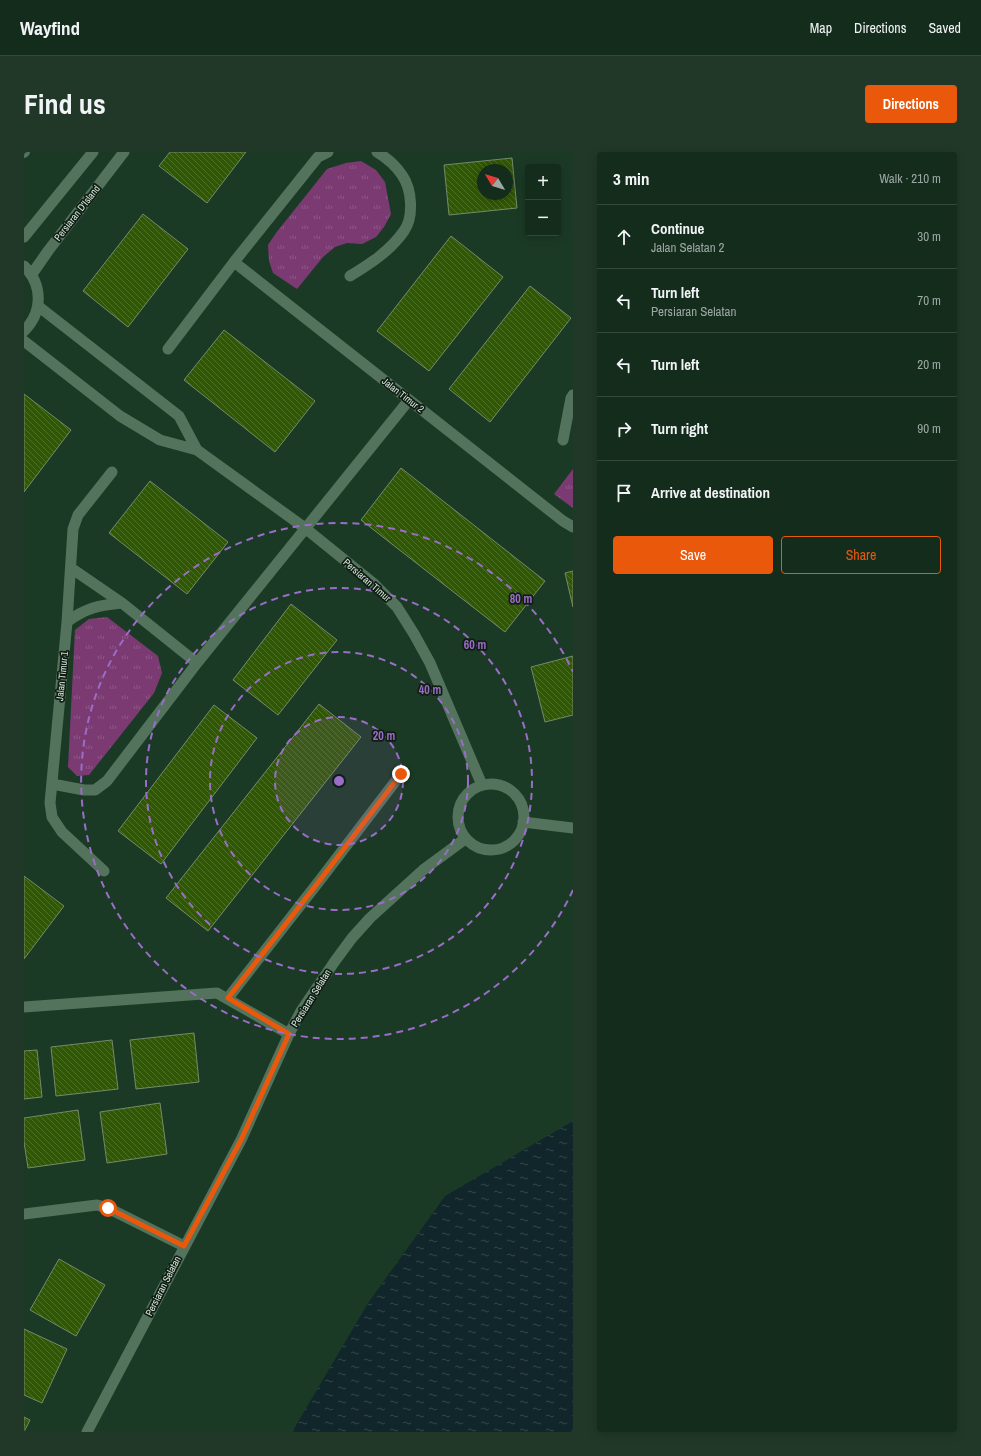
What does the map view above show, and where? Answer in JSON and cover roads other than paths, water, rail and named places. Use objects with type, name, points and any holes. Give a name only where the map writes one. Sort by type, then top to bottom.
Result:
[{"type":"street","points":[[24,237],[93,152]]},
{"type":"street","name":"Persiaran D'Island","points":[[32,274],[124,152]]},
{"type":"street","points":[[168,349],[234,262],[318,157],[328,152]]},
{"type":"street","points":[[350,276],[380,257],[404,230],[410,216],[408,190],[403,176],[394,166],[377,152]]},
{"type":"street","name":"Jalan Timur 2","points":[[234,262],[563,521],[573,527]]},
{"type":"street","points":[[24,266],[32,274],[37,284],[39,295],[35,315],[31,323],[24,331]]},
{"type":"street","points":[[38,306],[179,416],[197,450]]},
{"type":"street","points":[[24,341],[120,416],[160,440],[197,450]]},
{"type":"street","points":[[563,440],[571,398],[573,396]]},
{"type":"street","points":[[52,784],[84,790],[96,790],[107,781],[197,663],[409,400]]},
{"type":"street","name":"Persiaran Timur","points":[[197,450],[305,528],[372,583],[397,607],[430,663],[482,785]]},
{"type":"street","name":"Jalan Timur 1","points":[[104,871],[62,832],[52,817],[50,803],[67,622],[73,529],[78,515],[112,472]]},
{"type":"street","points":[[71,568],[122,603],[197,663]]},
{"type":"street","points":[[67,622],[79,613],[100,606],[122,603]]},
{"type":"street","points":[[228,998],[401,774]]},
{"type":"street","points":[[493,784],[503,786],[513,792],[520,800],[523,811],[523,822],[520,832],[514,841],[504,847],[494,850],[484,849],[465,839],[459,824],[459,808],[464,798],[472,790],[482,785],[493,784]]},
{"type":"street","points":[[523,822],[573,828]]},
{"type":"street","name":"Persiaran Selatan","points":[[87,1432],[241,1140],[301,1011],[352,938],[365,923],[413,878],[465,839]]},
{"type":"street","points":[[24,1007],[217,992],[289,1034]]},
{"type":"street","points":[[24,1214],[97,1206],[108,1208],[184,1246]]},
{"type":"water","points":[[573,1121],[573,1432],[292,1432],[368,1303],[445,1196]]}]
